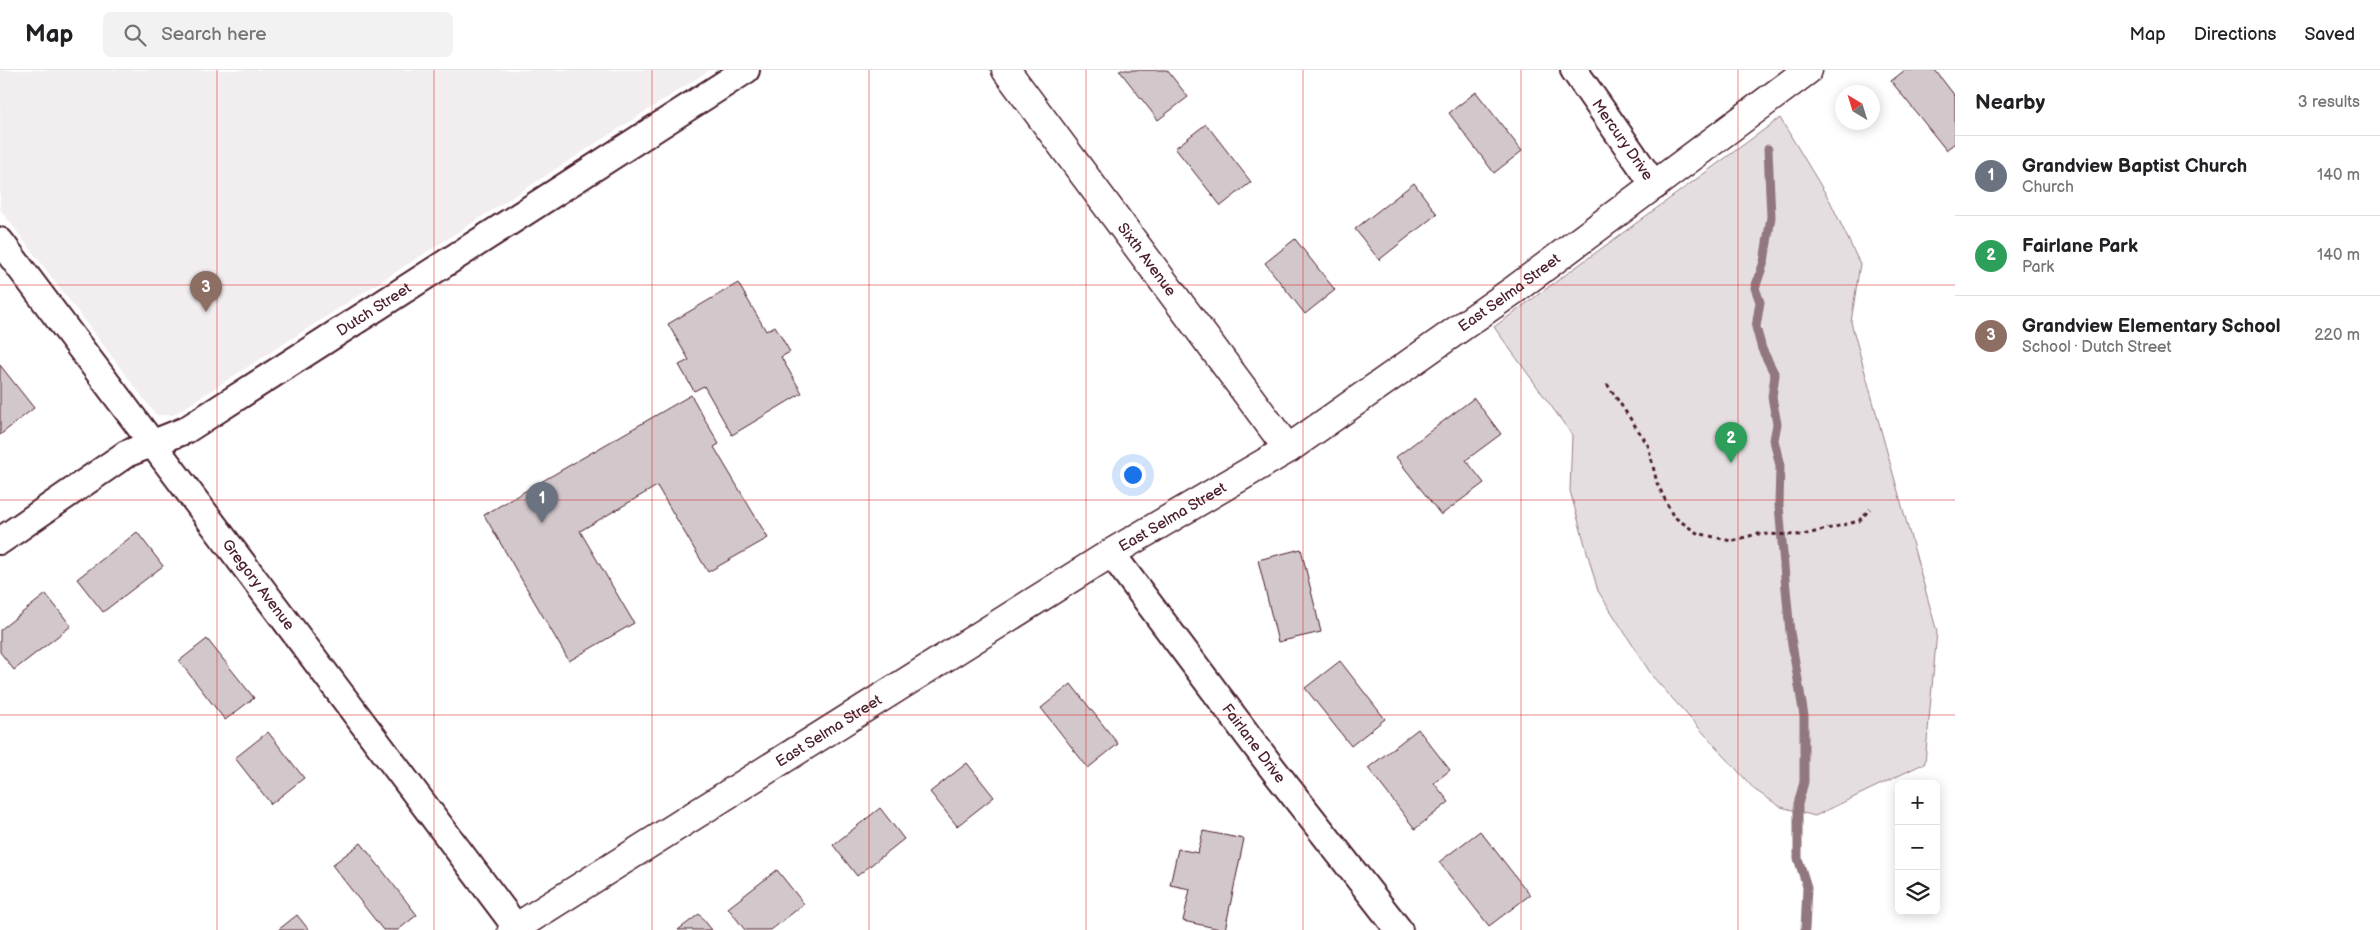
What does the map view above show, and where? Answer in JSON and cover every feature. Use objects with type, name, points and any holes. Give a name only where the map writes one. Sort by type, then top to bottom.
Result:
[{"type":"street","name":"Dutch Street","points":[[0,541],[126,454],[186,430],[746,70]]},
{"type":"street","name":"Sixth Avenue","points":[[1006,70],[1288,449]]},
{"type":"street","name":"Mercury Drive","points":[[1574,70],[1655,186]]},
{"type":"street","name":"East Selma Street","points":[[514,929],[1111,553],[1288,449],[1514,290],[1655,186],[1802,73]]},
{"type":"street","name":"Gregory Avenue","points":[[0,241],[153,443],[514,929]]},
{"type":"street","name":"Fairlane Drive","points":[[1111,553],[1395,929]]},
{"type":"path","points":[[1607,384],[1648,445],[1657,483],[1673,516],[1697,534],[1731,541],[1757,534],[1803,535],[1859,521],[1870,510]]},
{"type":"shaded area","points":[[0,70],[710,70],[173,415],[156,415],[0,209]]},
{"type":"shaded area","points":[[1780,118],[1830,201],[1860,264],[1851,322],[1937,632],[1925,763],[1815,816],[1781,807],[1755,790],[1653,677],[1598,591],[1570,491],[1572,435],[1494,327]]},
{"type":"building","points":[[1119,70],[1167,70],[1188,97],[1158,120]]},
{"type":"building","points":[[1905,70],[1935,70],[1955,96],[1955,143],[1946,150],[1891,81]]},
{"type":"building","points":[[1476,92],[1522,151],[1494,173],[1449,113]]},
{"type":"building","points":[[1206,124],[1251,182],[1221,206],[1175,148]]},
{"type":"building","points":[[1414,183],[1437,214],[1379,260],[1355,229]]},
{"type":"building","points":[[1295,239],[1335,290],[1305,314],[1265,263]]},
{"type":"building","points":[[738,283],[766,331],[775,326],[790,352],[781,357],[802,393],[732,435],[704,386],[694,391],[679,365],[689,360],[668,324]]},
{"type":"building","points":[[0,365],[34,408],[0,435]]},
{"type":"building","points":[[691,395],[719,444],[714,447],[768,538],[708,572],[657,486],[580,531],[634,623],[569,661],[484,515]]},
{"type":"building","points":[[1474,398],[1501,434],[1466,460],[1484,483],[1441,515],[1396,457]]},
{"type":"building","points":[[137,532],[163,566],[103,612],[77,579]]},
{"type":"building","points":[[1301,549],[1321,632],[1278,642],[1258,560]]},
{"type":"building","points":[[46,594],[71,626],[14,670],[0,652],[0,630]]},
{"type":"building","points":[[207,639],[254,698],[225,720],[179,661]]},
{"type":"building","points":[[1340,661],[1385,719],[1351,746],[1305,688]]},
{"type":"building","points":[[1071,684],[1118,744],[1088,768],[1041,708]]},
{"type":"building","points":[[1418,729],[1450,770],[1434,783],[1449,802],[1415,829],[1368,768]]},
{"type":"building","points":[[268,732],[304,778],[271,804],[235,758]]},
{"type":"building","points":[[967,763],[994,797],[957,826],[930,792]]},
{"type":"building","points":[[880,808],[904,839],[857,876],[833,845]]},
{"type":"building","points":[[1203,831],[1244,839],[1225,930],[1183,921],[1190,889],[1170,885],[1178,849],[1198,853]]},
{"type":"building","points":[[1480,831],[1530,895],[1489,926],[1439,862]]},
{"type":"building","points":[[361,843],[417,915],[398,930],[383,930],[332,865]]},
{"type":"building","points":[[777,870],[804,904],[771,930],[745,930],[728,908]]},
{"type":"building","points":[[699,914],[712,930],[678,930]]},
{"type":"building","points":[[297,915],[309,930],[278,930]]},
{"type":"waterway","points":[[1768,149],[1771,217],[1764,262],[1755,288],[1760,302],[1756,327],[1762,349],[1775,375],[1772,397],[1777,424],[1774,440],[1780,466],[1779,505],[1785,578],[1790,632],[1804,716],[1804,782],[1798,804],[1798,858],[1807,887],[1805,930]]},
{"type":"place","name":"Grandview Elementary School","points":[[206,312]]},
{"type":"place","name":"Fairlane Park","points":[[1731,463]]},
{"type":"place","name":"Grandview Baptist Church","points":[[542,523]]}]
